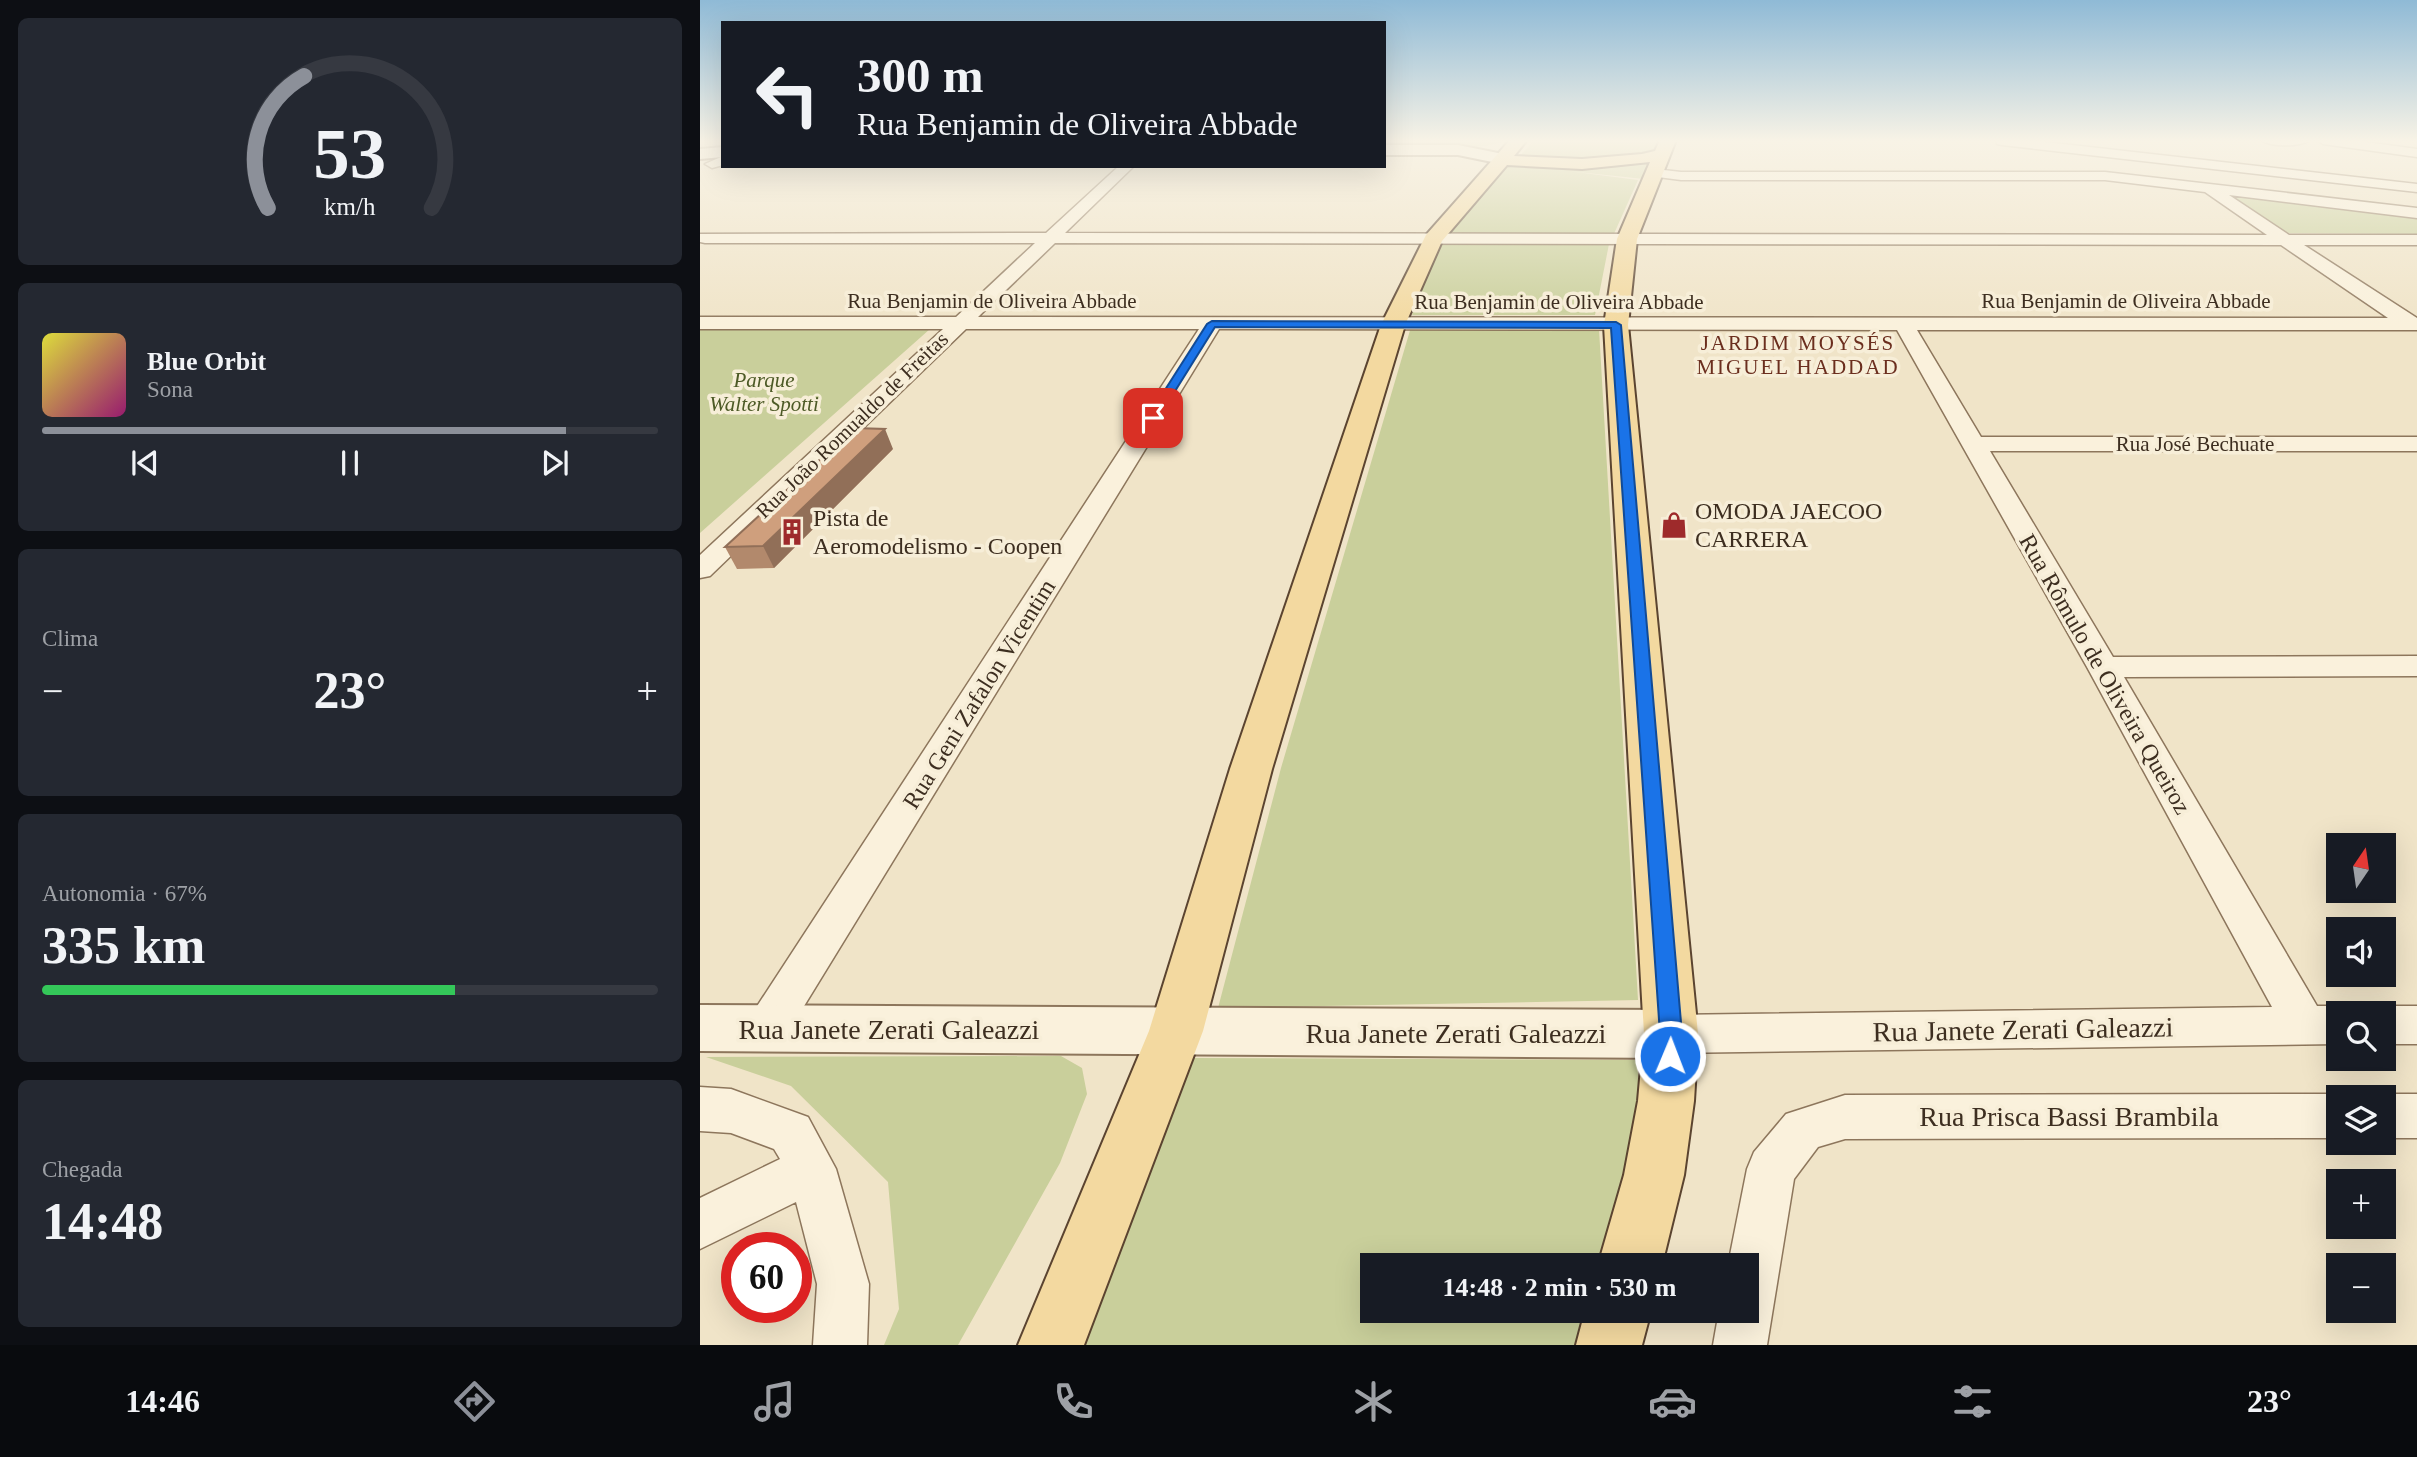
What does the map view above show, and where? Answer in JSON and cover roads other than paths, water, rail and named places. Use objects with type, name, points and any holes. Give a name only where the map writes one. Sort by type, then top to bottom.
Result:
[{"type":"main road","points":[[1051,1345],[1176,1031],[1251,769],[1393,325],[1433,239],[1464,203]]},
{"type":"main road","points":[[1633,1253],[1654,1175],[1666,1101],[1671,1034],[1616,325],[1627,239],[1642,203]]},
{"type":"main road","points":[[1609,1345],[1615,1323]]},
{"type":"street","name":"Rua João Romualdo de Freitas","points":[[700,570],[1088,203]]},
{"type":"street","points":[[2229,203],[2413,324]]},
{"type":"street","points":[[2331,203],[2417,213]]},
{"type":"street","points":[[705,238],[2417,240]]},
{"type":"street","name":"Rua Benjamin de Oliveira Abbade","points":[[700,323],[2413,324]]},
{"type":"street","name":"Rua Geni Zafalon Vicentim","points":[[767,1028],[1212,324]]},
{"type":"street","name":"Rua Rômulo de Oliveira Queiroz","points":[[1904,324],[2103,667],[2322,1025]]},
{"type":"street","name":"Rua José Bechuate","points":[[1972,444],[2417,444]]},
{"type":"street","points":[[2103,667],[2417,666]]},
{"type":"street","name":"Rua Janete Zerati Galeazzi","points":[[700,1028],[1671,1034],[2322,1025]]},
{"type":"street","points":[[2396,1025],[2417,1025]]},
{"type":"street","points":[[700,1109],[731,1111],[791,1133],[812,1169],[843,1284],[840,1345]]},
{"type":"street","name":"Rua Prisca Bassi Brambila","points":[[1756,1253],[1771,1169],[1803,1130],[1845,1117],[2326,1116]]},
{"type":"street","points":[[2396,1116],[2417,1116]]},
{"type":"street","points":[[700,1224],[812,1169]]},
{"type":"street","points":[[1740,1345],[1744,1323]]},
{"type":"place","name":"OMODA JAECOO CARRERA","points":[[1674,525]]},
{"type":"place","name":"Pista de Aeromodelismo - Coopen","points":[[792,532]]},
{"type":"district","name":"JARDIM MOYSÉS MIGUEL HADDAD","points":[[1798,355]]},
{"type":"park label","name":"Parque Walter Spotti","points":[[764,392]]}]
